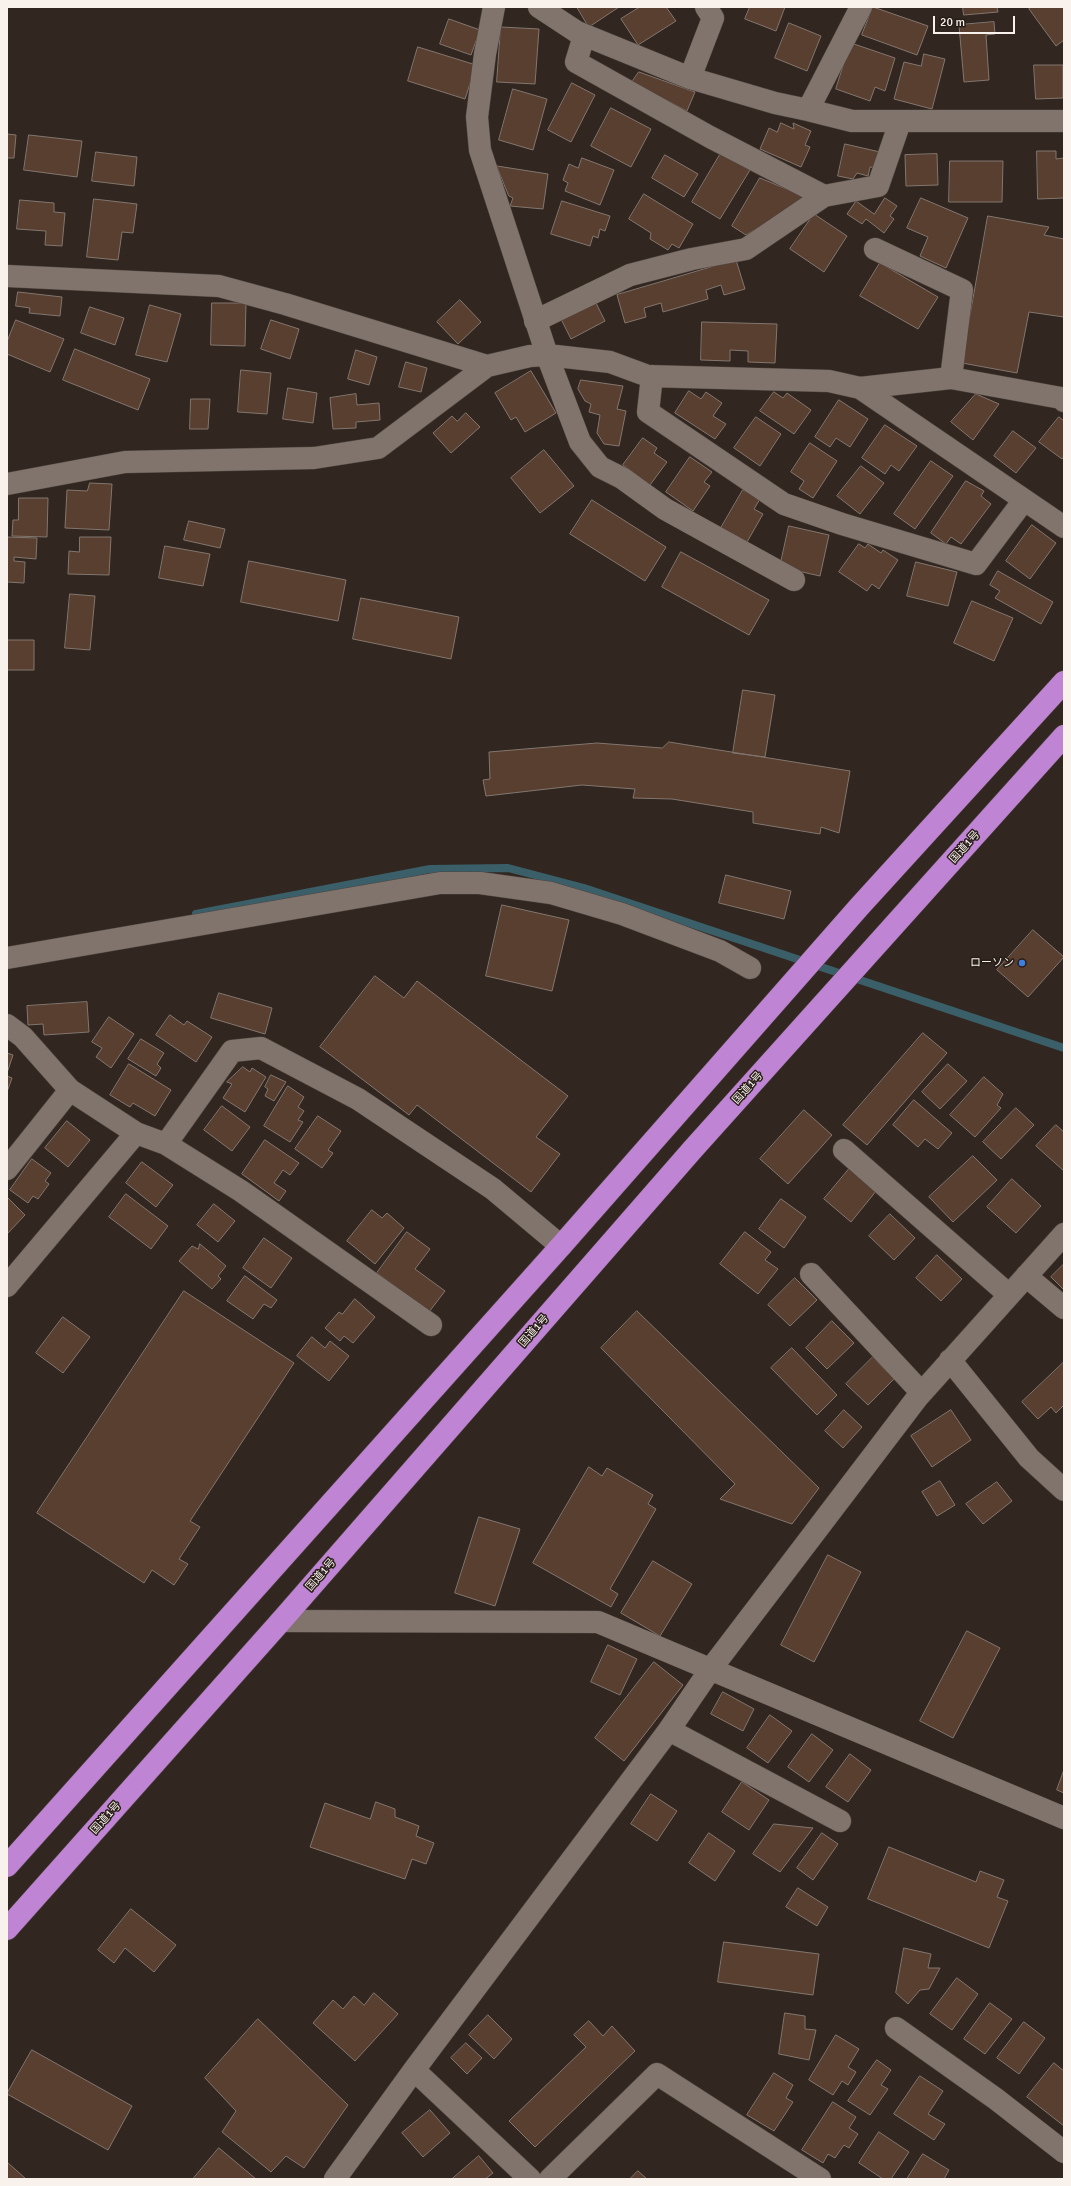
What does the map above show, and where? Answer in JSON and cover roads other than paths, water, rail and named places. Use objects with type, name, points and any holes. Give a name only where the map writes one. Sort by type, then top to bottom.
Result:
[{"type":"highway","points":[[7,1866],[561,1246],[796,978],[1064,682]]},
{"type":"highway","name":"国道1号","points":[[7,1929],[281,1621],[682,1161],[862,963],[1064,736]]},
{"type":"street","points":[[494,7],[485,54],[477,117],[480,150],[547,355],[580,442],[600,467],[622,478],[665,509],[794,580]]},
{"type":"street","points":[[539,7],[584,36],[690,78],[775,103],[852,121],[1064,121]]},
{"type":"street","points":[[690,78],[713,18],[706,7]]},
{"type":"street","points":[[808,110],[861,7]]},
{"type":"street","points":[[584,36],[576,62],[710,137],[824,196]]},
{"type":"street","points":[[536,321],[630,275],[692,259],[746,249],[824,196],[878,186],[900,122]]},
{"type":"street","points":[[875,249],[962,290],[951,378]]},
{"type":"street","points":[[7,276],[219,286],[285,304],[487,366]]},
{"type":"street","points":[[7,484],[124,462],[314,458],[378,448],[487,366],[530,356],[547,355],[610,362],[652,376],[829,381],[860,388],[951,378],[1064,401]]},
{"type":"street","points":[[652,376],[648,412],[784,504],[842,524],[976,564],[1024,500]]},
{"type":"street","points":[[860,388],[1064,527]]},
{"type":"street","points":[[7,958],[440,882],[480,883],[551,893],[622,914],[720,951],[750,968]]},
{"type":"street","points":[[7,1025],[23,1037],[70,1090],[136,1133],[166,1144],[241,1191],[431,1325]]},
{"type":"street","points":[[166,1144],[232,1051],[261,1048],[358,1099],[493,1189],[561,1246]]},
{"type":"street","points":[[7,1169],[70,1090]]},
{"type":"street","points":[[7,1286],[136,1133]]},
{"type":"street","points":[[844,1150],[1008,1294]]},
{"type":"street","points":[[335,2179],[414,2070],[669,1730],[710,1670],[921,1392],[1008,1294],[1064,1234]]},
{"type":"street","points":[[811,1274],[921,1392]]},
{"type":"street","points":[[1026,1276],[1064,1308]]},
{"type":"street","points":[[950,1360],[1029,1458],[1064,1490]]},
{"type":"street","points":[[281,1621],[598,1622],[637,1637],[710,1670],[1064,1818]]},
{"type":"street","points":[[669,1730],[840,1821]]},
{"type":"street","points":[[896,2028],[996,2099],[1064,2152]]},
{"type":"street","points":[[414,2070],[530,2179]]},
{"type":"street","points":[[550,2179],[656,2074],[820,2179]]},
{"type":"waterway","points":[[196,914],[430,869],[508,868],[584,888],[1064,1048]]},
{"type":"place","name":"ローソン","points":[[1022,963]]}]
